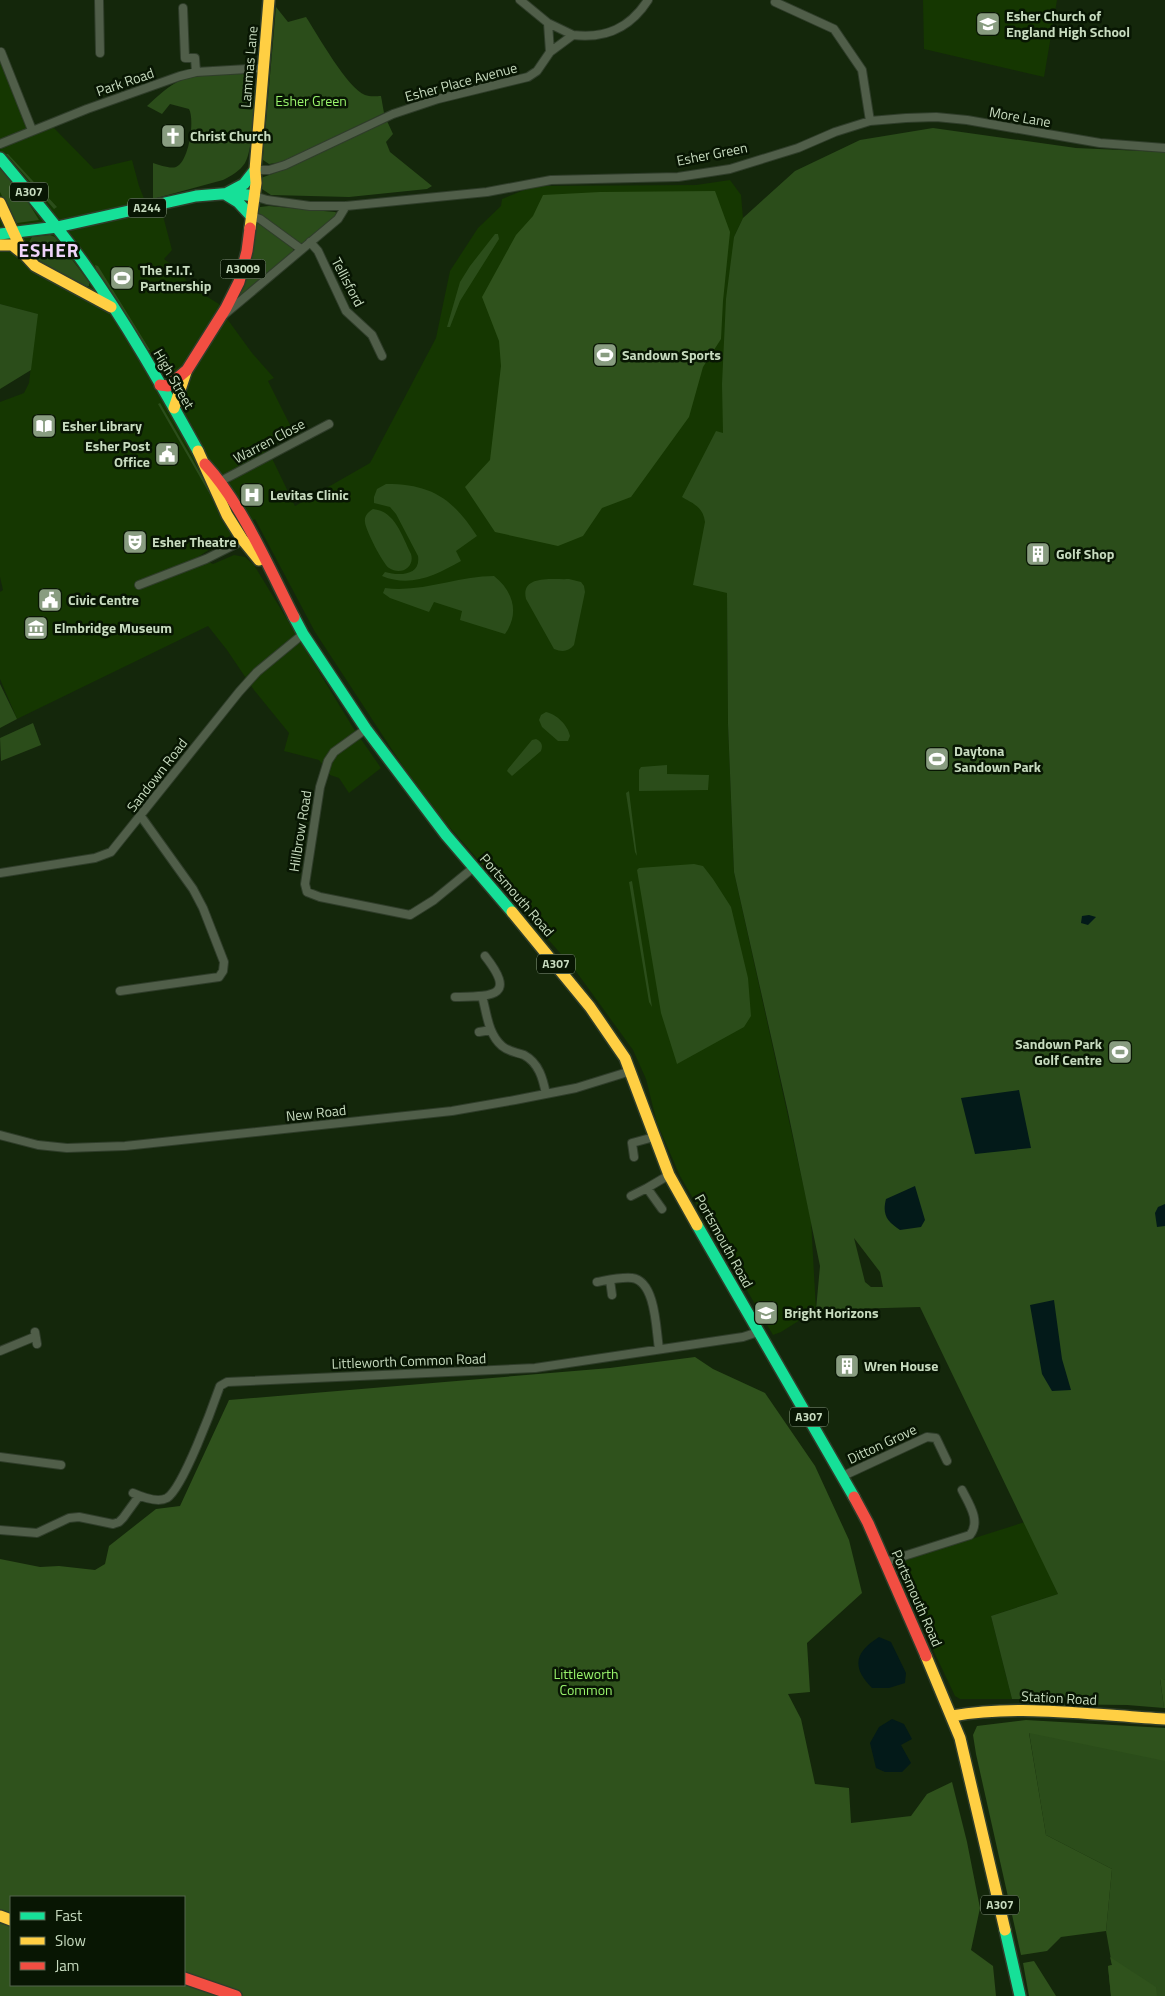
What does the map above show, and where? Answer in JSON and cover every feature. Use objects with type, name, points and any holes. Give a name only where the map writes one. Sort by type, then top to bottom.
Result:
[{"type":"main road","name":"Lammas Lane","points":[[254,196],[269,0]]},
{"type":"main road","name":"High Street","points":[[0,158],[57,227],[115,310],[205,464],[220,500],[248,537]]},
{"type":"main road","name":"A244","points":[[225,194],[244,184],[255,170]]},
{"type":"main road","name":"A244","points":[[0,234],[57,227],[191,197],[214,194],[247,194],[254,196]]},
{"type":"main road","points":[[225,194],[238,202],[251,216]]},
{"type":"main road","name":"A3009","points":[[174,408],[187,370],[233,295],[241,274],[247,251],[254,196]]},
{"type":"main road","name":"High Street","points":[[0,204],[22,253],[41,271],[94,297],[115,310]]},
{"type":"main road","points":[[0,246],[12,245],[22,253]]},
{"type":"main road","name":"A3009","points":[[160,385],[168,386],[187,370]]},
{"type":"main road","name":"High Street","points":[[205,464],[220,481],[248,537]]},
{"type":"main road","name":"Portsmouth Road","points":[[248,537],[303,634],[366,729],[473,868],[543,948],[590,1007],[631,1070],[669,1175],[758,1332],[843,1476],[865,1518],[952,1716],[980,1815],[1020,1996]]},
{"type":"main road","name":"Station Road","points":[[952,1716],[975,1712],[1018,1710],[1165,1720]]},
{"type":"main road","points":[[185,1978],[236,1996]]},
{"type":"street","points":[[99,0],[100,54]]},
{"type":"street","points":[[520,0],[548,24],[573,36],[588,37],[604,35],[620,28],[634,17],[648,0]]},
{"type":"street","points":[[775,2],[834,30],[862,70],[870,122]]},
{"type":"street","points":[[183,8],[185,58],[195,58],[196,72]]},
{"type":"street","points":[[548,24],[550,52]]},
{"type":"street","name":"Esher Place Avenue","points":[[255,170],[269,170],[285,165],[392,114],[438,99],[528,77],[537,71],[550,52],[573,36]]},
{"type":"street","points":[[1,52],[32,130]]},
{"type":"street","name":"Park Road","points":[[0,144],[32,130],[180,76],[196,72],[264,68]]},
{"type":"street","name":"More Lane","points":[[870,122],[906,118],[944,118],[966,120],[1100,143],[1165,148]]},
{"type":"street","name":"Esher Green","points":[[254,196],[267,200],[310,206],[346,206],[487,192],[551,180],[678,177],[704,174],[730,169],[798,148],[834,132],[870,122]]},
{"type":"street","points":[[220,318],[338,218],[346,206]]},
{"type":"street","points":[[251,216],[260,219],[301,249]]},
{"type":"street","name":"Tellisford","points":[[310,242],[318,252],[346,311],[372,335],[382,356]]},
{"type":"street","name":"Warren Close","points":[[220,481],[328,424]]},
{"type":"street","points":[[139,585],[206,559],[248,537]]},
{"type":"street","name":"Sandown Road","points":[[0,873],[104,856],[111,852],[239,692],[258,672],[303,634]]},
{"type":"street","name":"Hillbrow Road","points":[[366,729],[334,752],[328,761],[320,787],[305,884],[307,892],[320,897],[410,915],[434,900],[473,868]]},
{"type":"street","points":[[120,991],[218,976],[224,971],[224,962],[196,896],[140,815]]},
{"type":"street","points":[[455,997],[482,996],[498,991],[501,985],[495,969],[485,956]]},
{"type":"street","points":[[482,996],[491,1030],[503,1047],[531,1060],[538,1069],[546,1094]]},
{"type":"street","points":[[479,1032],[491,1030]]},
{"type":"street","name":"New Road","points":[[0,1135],[38,1146],[105,1148],[442,1112],[546,1094],[591,1084],[631,1070]]},
{"type":"street","points":[[634,1156],[632,1143],[654,1137]]},
{"type":"street","points":[[631,1196],[669,1175]]},
{"type":"street","points":[[647,1188],[662,1209]]},
{"type":"street","points":[[597,1282],[634,1278],[643,1283],[649,1291],[659,1349]]},
{"type":"street","points":[[610,1280],[612,1295]]},
{"type":"street","name":"Littleworth Common Road","points":[[0,1530],[37,1533],[69,1518],[80,1517],[113,1524],[124,1518],[136,1495],[154,1500],[166,1499],[175,1491],[202,1434],[220,1386],[227,1382],[536,1368],[743,1337],[758,1332]]},
{"type":"street","points":[[0,1351],[35,1338]]},
{"type":"street","name":"Ditton Grove","points":[[843,1476],[927,1437],[936,1438],[947,1461]]},
{"type":"street","points":[[0,1457],[61,1465]]},
{"type":"street","points":[[885,1562],[970,1535],[976,1523],[962,1490]]},
{"type":"shaded area","name":"Esher Church of England High School","points":[[923,0],[1057,0],[1044,77],[924,49]]},
{"type":"shaded area","points":[[0,51],[38,132],[53,127],[94,169],[132,160],[145,201],[146,215],[162,212],[172,250],[164,259],[181,272],[190,286],[219,304],[252,353],[274,378],[268,381],[294,433],[267,448],[295,506],[370,463],[436,338],[450,271],[478,228],[501,206],[502,199],[534,186],[696,185],[730,180],[741,195],[743,218],[734,237],[727,592],[728,724],[734,872],[811,1220],[816,1310],[773,1335],[680,1176],[657,1123],[646,1079],[633,1050],[575,970],[444,821],[404,768],[315,632],[255,519],[198,557],[213,564],[234,555],[245,557],[254,565],[352,726],[381,768],[349,793],[339,778],[330,775],[319,760],[284,751],[289,733],[254,690],[208,626],[17,719],[0,679],[0,592],[3,590],[0,577],[0,402],[24,393],[29,383],[37,314],[0,304]]},
{"type":"shaded area","points":[[1025,1522],[1058,1594],[991,1616],[1012,1699],[960,1699],[955,1696],[927,1637],[896,1563]]},
{"type":"green space","name":"Esher Green","points":[[276,7],[288,22],[306,17],[350,83],[365,95],[381,96],[384,113],[282,162],[269,164],[263,160],[263,156]]},
{"type":"green space","points":[[252,73],[255,77],[252,134],[248,156],[243,166],[223,180],[153,199],[153,163],[171,168],[181,164],[190,140],[191,114],[189,109],[170,104],[162,114],[147,106],[163,91],[188,77],[206,74]]},
{"type":"green space","name":"Esher Green","points":[[387,121],[393,134],[386,142],[390,152],[432,186],[427,189],[349,197],[271,195],[262,189],[260,185],[261,178]]},
{"type":"green space","points":[[933,128],[1076,148],[1165,152],[1165,1680],[1160,1679],[1164,1708],[1127,1705],[1040,1704],[1027,1699],[1012,1699],[991,1616],[1058,1594],[920,1307],[816,1310],[820,1266],[788,1112],[734,872],[728,724],[727,593],[693,585],[705,522],[700,509],[682,497],[716,431],[723,433],[722,384],[726,299],[734,237],[743,218],[795,171],[860,140]],"holes":[[[854,1238],[880,1272],[883,1287],[871,1287],[865,1282]]]},
{"type":"green space","points":[[6,154],[8,154],[57,207],[54,209]]},
{"type":"green space","points":[[0,165],[20,189],[39,220],[15,222],[0,192]]},
{"type":"green space","points":[[715,191],[730,232],[721,339],[703,367],[689,417],[631,497],[602,508],[583,536],[558,546],[495,532],[465,487],[490,460],[501,366],[499,341],[482,297],[516,235],[533,216],[543,195],[600,192]]},
{"type":"green space","points":[[269,206],[337,213],[336,216],[303,243],[300,243],[257,213],[260,207]]},
{"type":"green space","points":[[255,222],[258,222],[293,248],[293,251],[231,307]]},
{"type":"green space","points":[[495,234],[498,234],[499,239],[460,301],[450,327],[447,327],[460,282]]},
{"type":"green space","points":[[50,235],[55,237],[89,282],[89,286],[52,269],[31,251],[28,244],[32,237]]},
{"type":"green space","points":[[95,265],[98,266],[150,350],[148,350]]},
{"type":"green space","points":[[0,304],[38,314],[31,370],[0,389]]},
{"type":"green space","points":[[160,403],[214,497],[212,498],[158,404]]},
{"type":"green space","points":[[386,484],[416,487],[429,491],[450,503],[459,512],[477,536],[456,551],[461,561],[433,575],[413,580],[403,581],[382,576],[385,572],[396,574],[408,573],[416,568],[418,563],[418,556],[396,514],[390,507],[374,503],[377,489]]},
{"type":"green space","points":[[373,509],[387,514],[401,532],[412,559],[406,569],[398,571],[389,568],[379,554],[365,522],[367,514]]},
{"type":"green space","points":[[494,576],[506,588],[512,603],[512,618],[505,634],[460,620],[462,611],[434,602],[429,612],[390,598],[383,593],[385,588],[412,588]]},
{"type":"green space","points":[[569,579],[581,582],[585,592],[574,645],[565,651],[560,651],[554,649],[526,599],[526,591],[528,585],[540,580]]},
{"type":"green space","points":[[0,684],[17,719],[0,728]]},
{"type":"green space","points":[[546,712],[554,715],[564,724],[570,736],[568,741],[558,741],[542,727],[539,720],[541,715]]},
{"type":"green space","points":[[33,723],[41,745],[1,761],[0,738]]},
{"type":"green space","points":[[536,739],[542,744],[541,751],[512,776],[507,771],[508,769],[532,740]]},
{"type":"green space","points":[[667,765],[667,774],[709,775],[708,790],[639,791],[639,770],[641,767]]},
{"type":"green space","points":[[629,791],[637,856],[626,793]]},
{"type":"green space","points":[[694,864],[703,866],[731,907],[748,978],[751,1016],[744,1027],[677,1064],[661,1013],[637,870],[639,868]]},
{"type":"green space","points":[[632,881],[652,1007],[649,1002],[629,882]]},
{"type":"green space","name":"Littleworth Common","points":[[695,1357],[713,1369],[765,1393],[815,1466],[849,1540],[862,1593],[807,1643],[810,1692],[788,1694],[801,1719],[815,1784],[849,1788],[851,1823],[911,1816],[927,1794],[952,1782],[967,1842],[980,1908],[971,1950],[993,1966],[996,1996],[0,1996],[0,1559],[40,1567],[59,1566],[95,1570],[105,1564],[109,1546],[156,1509],[180,1506],[229,1400],[610,1368]]},
{"type":"green space","points":[[1160,1678],[1165,1680],[1165,1708],[1164,1708]]},
{"type":"green space","points":[[1026,1720],[1165,1728],[1165,1761],[1029,1733],[1046,1835],[1112,1869],[1106,1931],[1061,1937],[1047,1951],[1021,1955],[973,1735],[977,1726]]},
{"type":"green space","points":[[1029,1732],[1165,1740],[1165,1996],[1111,1996],[1108,1966],[1112,1965],[1106,1931],[1112,1869],[1046,1835]]},
{"type":"green space","points":[[1110,1957],[1156,1987],[1157,1996],[1111,1996],[1108,1966],[1112,1965]]},
{"type":"green space","points":[[1034,1961],[1056,1996],[1029,1996],[1023,1963]]},
{"type":"water","points":[[1082,916],[1096,917],[1088,925],[1081,923]]},
{"type":"water","points":[[1019,1090],[1031,1148],[975,1154],[961,1098]]},
{"type":"water","points":[[915,1186],[925,1220],[921,1227],[900,1230],[892,1224],[885,1213],[886,1199]]},
{"type":"water","points":[[1165,1204],[1165,1226],[1157,1227],[1155,1213],[1158,1207]]},
{"type":"water","points":[[1054,1300],[1062,1359],[1071,1390],[1052,1391],[1042,1374],[1030,1305]]},
{"type":"water","points":[[879,1637],[891,1642],[906,1673],[905,1683],[889,1688],[872,1688],[861,1673],[859,1660],[861,1654],[865,1648]]},
{"type":"water","points":[[892,1719],[904,1724],[912,1739],[901,1745],[911,1763],[902,1772],[885,1772],[876,1768],[870,1743],[879,1727]]},
{"type":"traffic: fast","points":[[0,158],[63,235],[99,285],[143,355],[198,451]]},
{"type":"traffic: fast","points":[[227,193],[244,184],[255,170]]},
{"type":"traffic: fast","points":[[0,234],[57,227],[196,196],[233,193],[254,196]]},
{"type":"traffic: fast","points":[[225,194],[238,202],[251,216]]},
{"type":"traffic: fast","points":[[294,617],[303,634],[366,729],[446,835],[512,912]]},
{"type":"traffic: fast","points":[[697,1225],[854,1497]]},
{"type":"traffic: fast","points":[[1005,1930],[1020,1996]]},
{"type":"traffic: slow","points":[[250,228],[256,183],[255,170],[269,0]]},
{"type":"traffic: slow","points":[[0,203],[23,253],[35,266],[111,307]]},
{"type":"traffic: slow","points":[[0,245],[12,245],[22,253]]},
{"type":"traffic: slow","points":[[174,408],[186,372]]},
{"type":"traffic: slow","points":[[198,451],[227,515],[242,539],[259,560]]},
{"type":"traffic: slow","points":[[512,912],[590,1007],[625,1058],[669,1175],[697,1225]]},
{"type":"traffic: slow","points":[[926,1656],[960,1738],[1005,1930]]},
{"type":"traffic: slow","points":[[952,1716],[1005,1711],[1031,1711],[1165,1719]]},
{"type":"traffic: slow","points":[[0,1916],[10,1920]]},
{"type":"traffic: jam","points":[[160,385],[168,386],[187,370],[226,308],[239,282],[247,251],[250,228]]},
{"type":"traffic: jam","points":[[205,464],[243,517],[294,617]]},
{"type":"traffic: jam","points":[[854,1497],[868,1523],[926,1656]]},
{"type":"traffic: jam","points":[[185,1978],[236,1996]]},
{"type":"place","name":"Esher Church of England High School","points":[[988,24]]},
{"type":"place","name":"Christ Church","points":[[173,136]]},
{"type":"place","name":"The F.I.T. Partnership","points":[[122,278]]},
{"type":"place","name":"Sandown Sports","points":[[605,355]]},
{"type":"place","name":"Esher Library","points":[[44,426]]},
{"type":"place","name":"Esher Post Office","points":[[167,454]]},
{"type":"place","name":"Levitas Clinic","points":[[252,495]]},
{"type":"place","name":"Esher Theatre","points":[[135,542]]},
{"type":"place","name":"Golf Shop","points":[[1038,554]]},
{"type":"place","name":"Civic Centre","points":[[50,600]]},
{"type":"place","name":"Elmbridge Museum","points":[[36,628]]},
{"type":"place","name":"Daytona Sandown Park","points":[[937,759]]},
{"type":"place","name":"Sandown Park Golf Centre","points":[[1120,1052]]},
{"type":"place","name":"Bright Horizons","points":[[766,1313]]},
{"type":"place","name":"Wren House","points":[[847,1366]]},
{"type":"district","name":"ESHER","points":[[49,250]]}]
